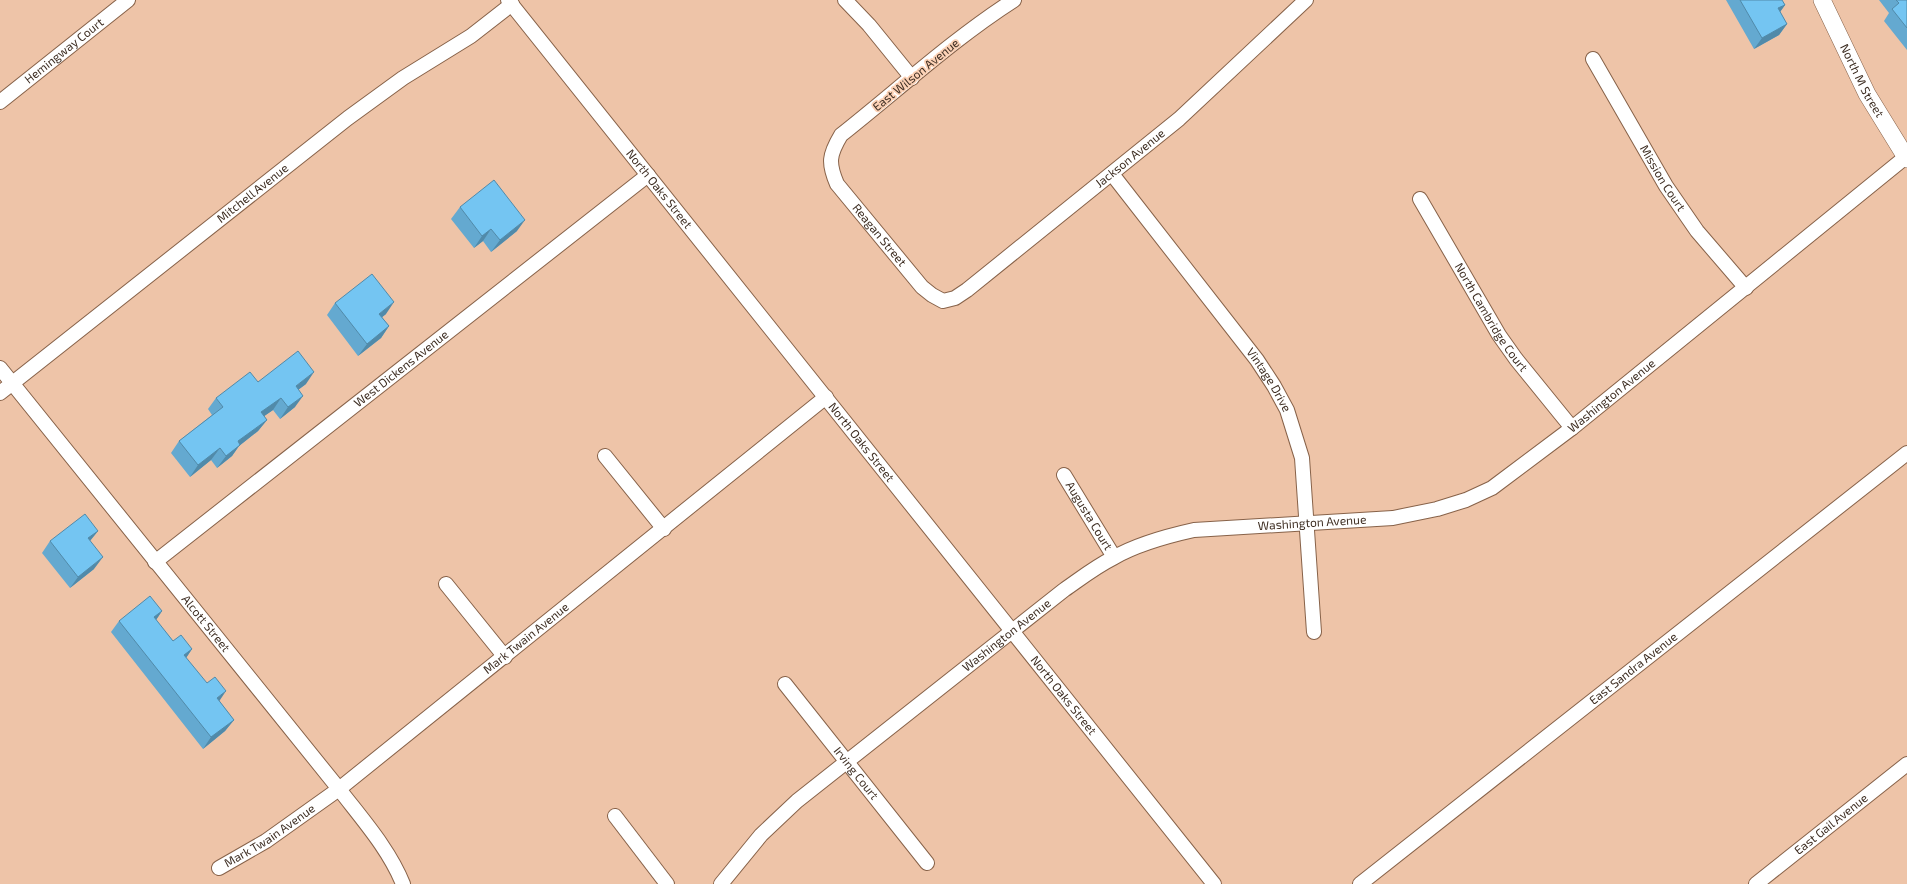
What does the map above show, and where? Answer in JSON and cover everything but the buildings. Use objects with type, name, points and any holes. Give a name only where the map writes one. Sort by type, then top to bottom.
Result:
[{"type":"street","name":"Hemingway Court","points":[[0,102],[128,0]]},
{"type":"street","points":[[844,0],[869,26],[912,78]]},
{"type":"street","name":"East Wilson Avenue","points":[[830,160],[841,135],[990,15],[1014,0]]},
{"type":"street","name":"Jackson Avenue","points":[[943,301],[955,298],[967,290],[1180,119],[1306,0]]},
{"type":"street","name":"North M Street","points":[[1822,0],[1867,94],[1907,158]]},
{"type":"street","name":"North Oaks Street","points":[[510,2],[1013,630],[1214,884]]},
{"type":"street","name":"Mitchell Avenue","points":[[0,393],[348,118],[403,78],[471,36],[510,2]]},
{"type":"street","name":"Mission Court","points":[[1593,59],[1666,186],[1697,231],[1746,288]]},
{"type":"street","name":"Washington Avenue","points":[[721,884],[761,835],[797,802],[1064,590],[1114,557],[1168,536],[1194,530],[1393,518],[1437,509],[1466,500],[1492,488],[1572,428],[1907,158]]},
{"type":"street","name":"Reagan Street","points":[[830,160],[836,184],[922,287],[943,301]]},
{"type":"street","name":"Vintage Drive","points":[[1112,174],[1244,342],[1274,386],[1287,410],[1302,458],[1314,632]]},
{"type":"street","name":"West Dickens Avenue","points":[[155,562],[648,175]]},
{"type":"street","name":"North Cambridge Court","points":[[1420,199],[1499,335],[1516,359],[1572,428]]},
{"type":"street","name":"Alcott Street","points":[[0,368],[339,789],[381,844],[399,874],[403,884]]},
{"type":"street","name":"Mark Twain Avenue","points":[[218,868],[266,841],[339,789],[664,529],[826,397]]},
{"type":"street","name":"East Sandra Avenue","points":[[1360,884],[1907,453]]},
{"type":"street","points":[[605,456],[664,529]]},
{"type":"street","name":"Augusta Court","points":[[1064,475],[1114,557]]},
{"type":"street","points":[[446,584],[504,657]]},
{"type":"street","name":"Irving Court","points":[[785,684],[927,864]]},
{"type":"street","name":"East Gail Avenue","points":[[1756,884],[1907,764]]},
{"type":"street","points":[[615,816],[667,884]]}]
